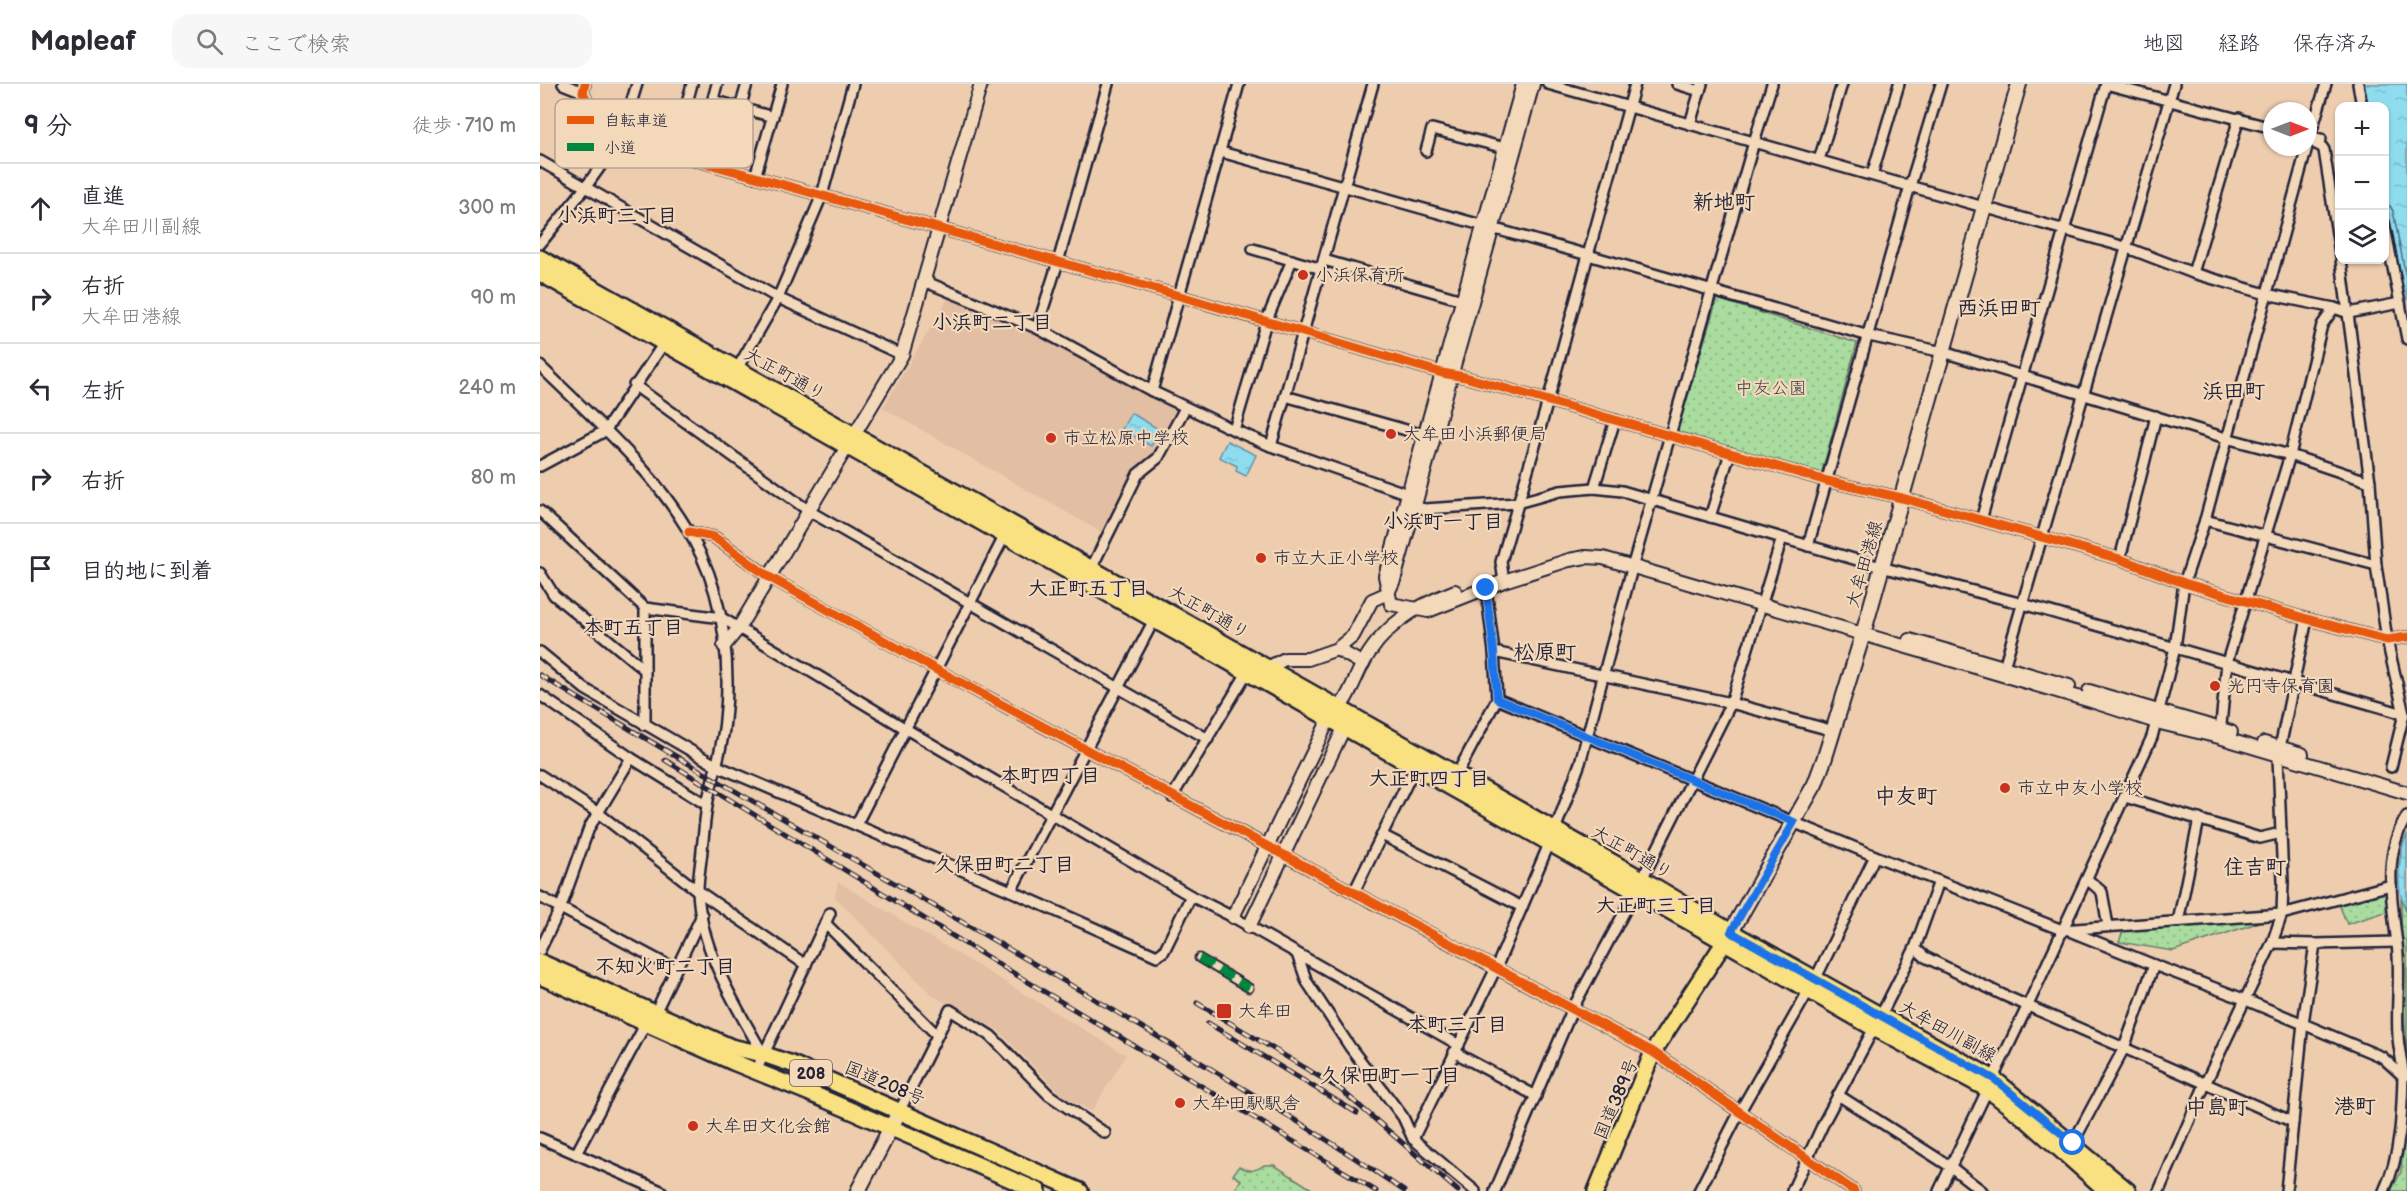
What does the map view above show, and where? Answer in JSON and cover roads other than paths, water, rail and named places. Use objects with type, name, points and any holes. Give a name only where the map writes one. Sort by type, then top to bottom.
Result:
[{"type":"main road","name":"大牟田港線","points":[[1728,937],[1815,784],[1834,732],[2019,84]]},
{"type":"main road","name":"大正町通り","points":[[540,258],[737,369],[1005,535],[1089,574],[1155,618],[1335,713],[1728,937]]},
{"type":"main road","name":"大正町通り","points":[[540,273],[664,343],[851,441],[1089,574],[1258,672]]},
{"type":"main road","name":"大正町通り","points":[[1335,713],[1345,726],[1418,761],[1456,776],[1552,837]]},
{"type":"main road","name":"大牟田川副線","points":[[1728,937],[1991,1084],[2073,1143],[2128,1191]]},
{"type":"main road","name":"国道389号","points":[[1596,1191],[1653,1052],[1728,937]]},
{"type":"main road","name":"国道208号","points":[[540,963],[756,1071],[1038,1191]]},
{"type":"main road","name":"国道208号","points":[[540,976],[731,1047],[763,1054],[900,1110],[1080,1191]]},
{"type":"main road","name":"大牟田川副線","points":[[1991,1084],[2027,1120],[2107,1191]]},
{"type":"main road","points":[[858,1191],[900,1110]]},
{"type":"street","points":[[563,84],[584,88]]},
{"type":"street","points":[[632,99],[637,84]]},
{"type":"street","points":[[688,99],[692,84]]},
{"type":"street","points":[[713,99],[717,84]]},
{"type":"street","points":[[743,99],[747,84]]},
{"type":"street","points":[[755,177],[782,84]]},
{"type":"street","points":[[737,369],[778,298],[822,195],[853,84]]},
{"type":"street","points":[[724,646],[738,629],[902,355],[979,84]]},
{"type":"street","points":[[1037,328],[1108,84]]},
{"type":"street","points":[[1152,391],[1239,84]]},
{"type":"street","points":[[1271,446],[1346,188],[1373,84]]},
{"type":"street","points":[[1172,797],[1208,739],[1258,672],[1285,659],[1308,659],[1337,649],[1353,636],[1372,600],[1388,593],[1394,580],[1415,507],[1462,300],[1488,228],[1505,148],[1522,84]]},
{"type":"street","points":[[1503,578],[1486,588],[1428,611],[1391,604],[1385,576],[1424,435],[1447,374],[1488,228],[1533,84]]},
{"type":"street","points":[[1548,84],[2125,247],[2193,273],[2266,294],[2349,313],[2400,303]]},
{"type":"street","points":[[1503,578],[1501,562],[1635,84]]},
{"type":"street","points":[[1677,84],[1701,87],[1690,124]]},
{"type":"street","points":[[1413,1139],[1496,968],[1552,837],[1589,736],[1652,500],[1754,142],[1773,84]]},
{"type":"street","points":[[1819,160],[1842,84]]},
{"type":"street","points":[[1872,175],[1899,84]]},
{"type":"street","points":[[1808,546],[1941,84]]},
{"type":"street","points":[[1981,520],[2106,84],[2263,125]]},
{"type":"street","points":[[2004,667],[2174,84]]},
{"type":"street","points":[[2317,113],[2326,84]]},
{"type":"street","points":[[2358,84],[2361,102]]},
{"type":"street","points":[[753,112],[772,117]]},
{"type":"street","points":[[2193,273],[2239,118]]},
{"type":"street","points":[[1426,151],[1432,129],[1505,148]]},
{"type":"street","points":[[2317,144],[2324,150],[2335,221]]},
{"type":"street","points":[[1221,152],[1869,336],[1943,352],[2226,438],[2290,455],[2370,482]]},
{"type":"street","points":[[1940,1191],[2066,930],[2152,737],[2175,648],[2184,584],[2205,520],[2304,156]]},
{"type":"street","points":[[540,161],[778,298],[902,355]]},
{"type":"street","points":[[540,244],[599,168]]},
{"type":"street","points":[[724,168],[1827,481],[1902,498],[2120,559],[2184,584],[2307,619],[2387,640],[2407,637]]},
{"type":"street","points":[[2389,244],[2407,339]]},
{"type":"street","points":[[1253,249],[1292,260],[1323,264],[1462,300]]},
{"type":"street","points":[[1234,430],[1266,322],[1292,260]]},
{"type":"street","points":[[2341,264],[2370,482],[2376,566],[2387,640],[2404,714],[2391,767]]},
{"type":"street","points":[[925,278],[932,284],[1037,328],[1152,391],[1234,430],[1271,446],[1408,494],[1415,507]]},
{"type":"street","points":[[2220,733],[2227,662],[2290,455],[2322,325],[2334,308]]},
{"type":"street","points":[[540,466],[605,431],[664,343]]},
{"type":"street","points":[[541,370],[605,431],[668,500],[702,557],[722,618],[727,679],[725,720],[707,805],[698,891],[707,939],[722,978],[763,1054]]},
{"type":"street","points":[[634,385],[809,511],[1208,739]]},
{"type":"street","points":[[1285,396],[1424,435]]},
{"type":"street","points":[[1089,574],[1138,474],[1158,459],[1185,408]]},
{"type":"street","points":[[2120,559],[2156,416]]},
{"type":"street","points":[[1594,488],[1615,420]]},
{"type":"street","points":[[1710,517],[1730,453]]},
{"type":"street","points":[[1415,507],[1425,509],[1517,503],[1560,491],[1594,488],[1622,491],[1881,567],[2024,604],[2404,714]]},
{"type":"street","points":[[540,512],[645,608],[722,618],[906,729],[1191,896],[1233,917],[1536,1096]]},
{"type":"street","points":[[2205,520],[2376,566]]},
{"type":"street","points":[[689,532],[714,537],[769,577],[935,669],[1653,1052],[1738,1113],[1854,1191]]},
{"type":"street","points":[[856,825],[1005,535]]},
{"type":"street","points":[[1495,1191],[1572,1008],[1639,885],[1731,703],[1782,538]]},
{"type":"street","points":[[1233,917],[1265,846],[1335,713],[1381,637],[1423,603],[1503,578],[1586,557],[1634,564],[1762,600],[2091,700],[2220,733],[2407,793]]},
{"type":"street","points":[[540,573],[554,595],[645,670]]},
{"type":"street","points":[[1456,776],[1497,699],[1486,588]]},
{"type":"street","points":[[645,608],[645,725]]},
{"type":"street","points":[[1011,891],[1155,618]]},
{"type":"street","points":[[2159,1191],[2206,1082],[2272,943],[2282,914],[2279,752],[2307,619]]},
{"type":"street","points":[[1864,630],[2004,667],[2156,717]]},
{"type":"street","points":[[1337,649],[1363,664]]},
{"type":"street","points":[[540,652],[585,689],[717,766],[1157,956],[1164,951],[1191,896]]},
{"type":"street","points":[[1494,652],[1731,703],[1834,732]]},
{"type":"street","points":[[541,697],[631,758],[707,805]]},
{"type":"street","points":[[1497,699],[1875,856],[2303,1023],[2382,1057],[2405,1075]]},
{"type":"street","points":[[1250,927],[1345,726]]},
{"type":"street","points":[[2279,752],[2407,784]]},
{"type":"street","points":[[540,950],[561,907],[589,828],[631,758]]},
{"type":"street","points":[[1354,892],[1418,761]]},
{"type":"street","points":[[540,775],[597,812],[698,891],[806,965]]},
{"type":"street","points":[[2125,797],[2260,838],[2281,833]]},
{"type":"street","points":[[2384,1191],[2391,1176],[2401,1129],[2405,1075],[2397,1035],[2399,977],[2391,885],[2393,844],[2407,816]]},
{"type":"street","points":[[2178,922],[2199,819]]},
{"type":"street","points":[[1382,835],[1522,907]]},
{"type":"street","points":[[1699,1191],[1738,1113],[1813,984],[1875,856]]},
{"type":"street","points":[[2087,879],[2099,887],[2102,892],[2108,926]]},
{"type":"street","points":[[1792,1191],[1838,1095],[1915,948],[1939,881]]},
{"type":"street","points":[[2066,930],[2282,914],[2391,885]]},
{"type":"street","points":[[540,897],[675,969]]},
{"type":"street","points":[[756,1071],[830,913]]},
{"type":"street","points":[[576,1154],[651,1018],[702,914]]},
{"type":"street","points":[[825,923],[937,1035]]},
{"type":"street","points":[[2272,943],[2397,942]]},
{"type":"street","points":[[2286,1191],[2303,1023],[2315,944]]},
{"type":"street","points":[[1915,948],[1925,957],[2028,1005],[2293,1122]]},
{"type":"street","points":[[1296,954],[1307,982],[1350,1047],[1403,1118],[1413,1139],[1475,1191]]},
{"type":"street","points":[[1199,958],[1249,988]]},
{"type":"street","points":[[2073,1143],[2124,1048],[2154,965]]},
{"type":"street","points":[[900,1110],[950,1010],[991,1036],[1049,1095],[1105,1133]]},
{"type":"street","points":[[1838,1095],[1951,1167],[1982,1191]]},
{"type":"street","points":[[540,1138],[661,1191]]},
{"type":"water","points":[[2363,84],[2407,84],[2407,314],[2389,217],[2389,102],[2367,102]]},
{"type":"water","points":[[1131,413],[1160,430],[1151,446],[1122,429]]},
{"type":"water","points":[[1227,441],[1256,455],[1246,476],[1236,471],[1237,466],[1219,457]]},
{"type":"water","points":[[2407,835],[2407,910],[2401,894],[2399,879],[2401,854]]},
{"type":"railway","points":[[540,675],[1160,1038],[1314,1132],[1404,1191]]},
{"type":"railway","points":[[665,760],[1376,1191]]},
{"type":"railway","points":[[1197,1003],[1340,1089],[1458,1191]]},
{"type":"railway","points":[[1208,1023],[1357,1113]]},
{"type":"place","name":"小浜保育所","points":[[1303,275]]},
{"type":"place","name":"大牟田小浜郵便局","points":[[1391,434]]},
{"type":"place","name":"市立松原中学校","points":[[1051,438]]},
{"type":"place","name":"市立大正小学校","points":[[1261,558]]},
{"type":"place","name":"光円寺保育園","points":[[2215,686]]},
{"type":"place","name":"市立中友小学校","points":[[2005,788]]},
{"type":"place","name":"大牟田","points":[[1224,1011]]},
{"type":"place","name":"大牟田駅駅舎","points":[[1180,1103]]},
{"type":"place","name":"大牟田文化会館","points":[[693,1126]]},
{"type":"district","name":"新地町","points":[[1724,202]]},
{"type":"district","name":"小浜町三丁目","points":[[617,215]]},
{"type":"district","name":"西浜田町","points":[[1999,308]]},
{"type":"district","name":"小浜町二丁目","points":[[992,322]]},
{"type":"district","name":"浜田町","points":[[2234,391]]},
{"type":"district","name":"小浜町一丁目","points":[[1443,521]]},
{"type":"district","name":"大正町五丁目","points":[[1088,588]]},
{"type":"district","name":"本町五丁目","points":[[633,627]]},
{"type":"district","name":"松原町","points":[[1545,652]]},
{"type":"district","name":"本町四丁目","points":[[1050,775]]},
{"type":"district","name":"大正町四丁目","points":[[1429,778]]},
{"type":"district","name":"中友町","points":[[1906,796]]},
{"type":"district","name":"久保田町二丁目","points":[[1004,864]]},
{"type":"district","name":"住吉町","points":[[2255,867]]},
{"type":"district","name":"大正町三丁目","points":[[1656,905]]},
{"type":"district","name":"不知火町二丁目","points":[[665,966]]},
{"type":"district","name":"本町三丁目","points":[[1457,1024]]},
{"type":"district","name":"久保田町一丁目","points":[[1390,1075]]},
{"type":"district","name":"港町","points":[[2355,1106]]},
{"type":"district","name":"中島町","points":[[2217,1107]]},
{"type":"park label","name":"中友公園","points":[[1771,388]]}]
